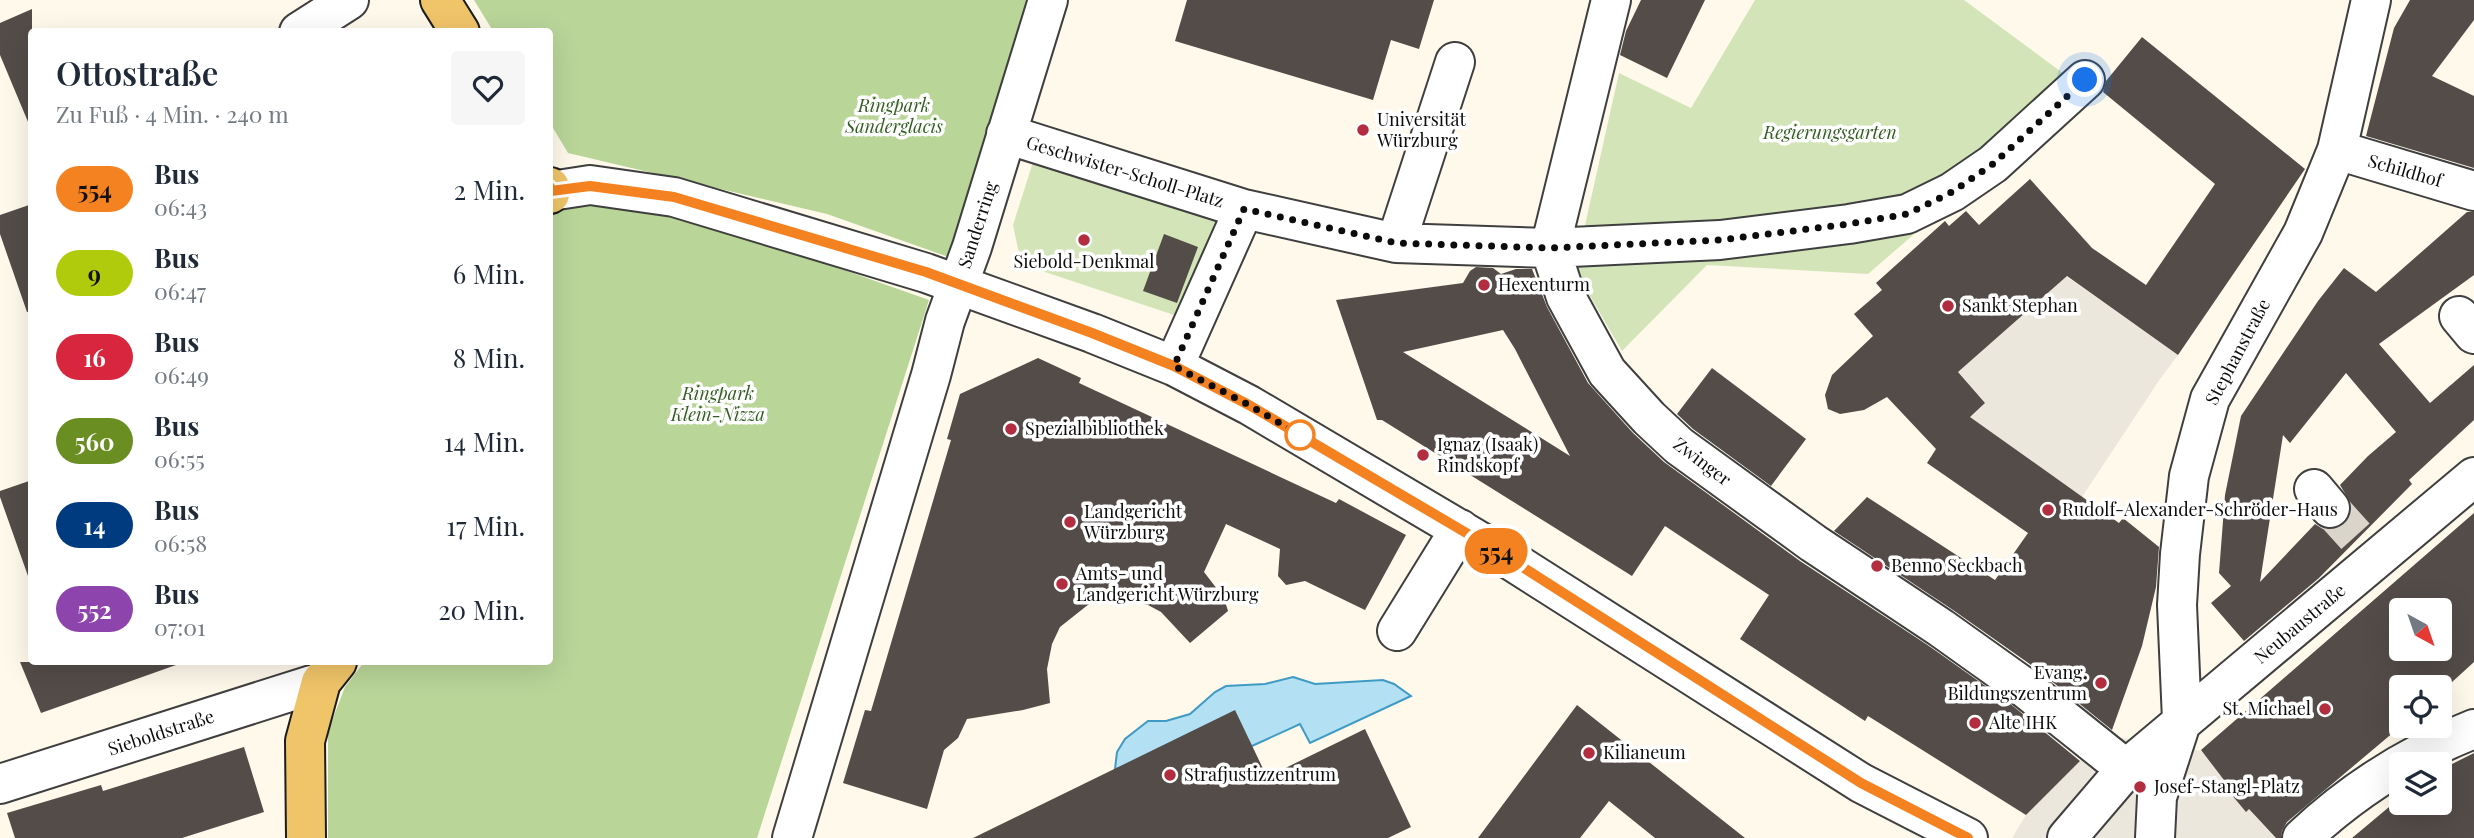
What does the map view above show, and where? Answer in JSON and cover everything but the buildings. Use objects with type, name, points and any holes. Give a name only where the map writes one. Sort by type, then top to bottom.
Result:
[{"type":"main road","points":[[440,0],[458,28]]},
{"type":"main road","points":[[306,838],[305,741],[329,672]]},
{"type":"street","points":[[305,28],[349,0]]},
{"type":"street","name":"Sanderring","points":[[792,838],[945,321],[1048,0]]},
{"type":"street","points":[[1550,248],[1611,0]]},
{"type":"street","name":"Stephanstraße","points":[[2182,720],[2177,605],[2189,476],[2210,399],[2302,233],[2337,150],[2371,0]]},
{"type":"street","points":[[1396,243],[1455,62]]},
{"type":"street","name":"Geschwister-Scholl-Platz","points":[[1006,134],[1244,209],[1396,243],[1550,248],[1720,240],[1907,214],[1952,192],[1993,164],[2085,80]]},
{"type":"street","name":"Schildhof","points":[[2337,150],[2474,191]]},
{"type":"street","points":[[553,191],[590,186],[674,197],[926,272],[1174,366],[1249,405],[1460,529],[1861,783],[1968,838]]},
{"type":"street","name":"Geschwister-Scholl-Platz","points":[[1174,366],[1244,209]]},
{"type":"street","name":"Zwinger","points":[[1550,248],[1566,297],[1607,372],[1679,446],[1813,543],[2021,685],[2126,769]]},
{"type":"street","name":"Neubaustraße","points":[[2126,769],[2182,720],[2255,663],[2368,548],[2474,477]]},
{"type":"street","points":[[1396,631],[1460,529]]},
{"type":"street","name":"Sieboldstraße","points":[[0,784],[329,672]]},
{"type":"street","points":[[2155,838],[2157,797],[2182,720]]},
{"type":"street","points":[[2321,831],[2383,775],[2440,742],[2474,729]]},
{"type":"street","points":[[2067,838],[2126,769]]},
{"type":"green space","name":"Ringpark Sanderglacis","points":[[474,0],[1047,0],[974,266],[827,214],[568,153],[553,128],[553,28],[491,28]]},
{"type":"green space","name":"Regierungsgarten","points":[[1755,0],[1964,0],[2083,88],[1868,274],[1707,265],[1622,351],[1575,270],[1619,73],[1691,108]]},
{"type":"green space","points":[[1034,159],[1219,214],[1177,316],[1030,267],[1018,249],[1013,225]]},
{"type":"green space","name":"Ringpark Klein-Nizza","points":[[584,178],[929,300],[757,838],[328,838],[328,731],[345,687],[362,665],[553,665],[554,188]]},
{"type":"shaded area","points":[[2050,265],[2178,355],[2082,497],[1970,417],[1985,403],[1958,372],[2042,297]]},
{"type":"shaded area","name":"Josef-Stangl-Platz","points":[[2110,736],[2201,751],[2225,778],[2221,782],[2246,811],[2250,808],[2276,838],[2012,838],[2026,815],[2086,755]]},
{"type":"water","points":[[1293,677],[1315,684],[1383,680],[1411,696],[1310,743],[1300,724],[1252,746],[1115,769],[1117,752],[1125,739],[1148,721],[1166,721],[1190,714],[1226,686],[1265,684]]},
{"type":"tunnel","points":[[2330,508],[2358,539]]},
{"type":"bus line","name":"554","points":[[553,191],[590,186],[674,197],[926,272],[1174,366],[1249,405],[1502,554],[1861,783],[1968,838]]},
{"type":"place","name":"Universität Würzburg","points":[[1363,130]]},
{"type":"place","name":"Siebold-Denkmal","points":[[1084,240]]},
{"type":"place","name":"Hexenturm","points":[[1484,285]]},
{"type":"place","name":"Sankt Stephan","points":[[1948,306]]},
{"type":"place","name":"Spezialbibliothek","points":[[1011,429]]},
{"type":"place","name":"Ignaz (Isaak) Rindskopf","points":[[1423,455]]},
{"type":"place","name":"Rudolf-Alexander-Schröder-Haus","points":[[2048,510]]},
{"type":"place","name":"Landgericht Würzburg","points":[[1070,522]]},
{"type":"place","name":"Benno Seckbach","points":[[1877,566]]},
{"type":"place","name":"Amts- und Landgericht Würzburg","points":[[1062,584]]},
{"type":"place","name":"Evang. Bildungszentrum","points":[[2101,683]]},
{"type":"place","name":"St. Michael","points":[[2325,709]]},
{"type":"place","name":"Alte IHK","points":[[1975,723]]},
{"type":"place","name":"Kilianeum","points":[[1589,753]]},
{"type":"place","name":"Strafjustizzentrum","points":[[1170,775]]},
{"type":"place","name":"Josef-Stangl-Platz","points":[[2140,787]]},
{"type":"route","points":[[1300,435],[1174,366],[1244,209],[1396,243],[1550,248],[1720,240],[1849,224],[1907,214],[1952,192],[1993,164],[2085,80]]}]
